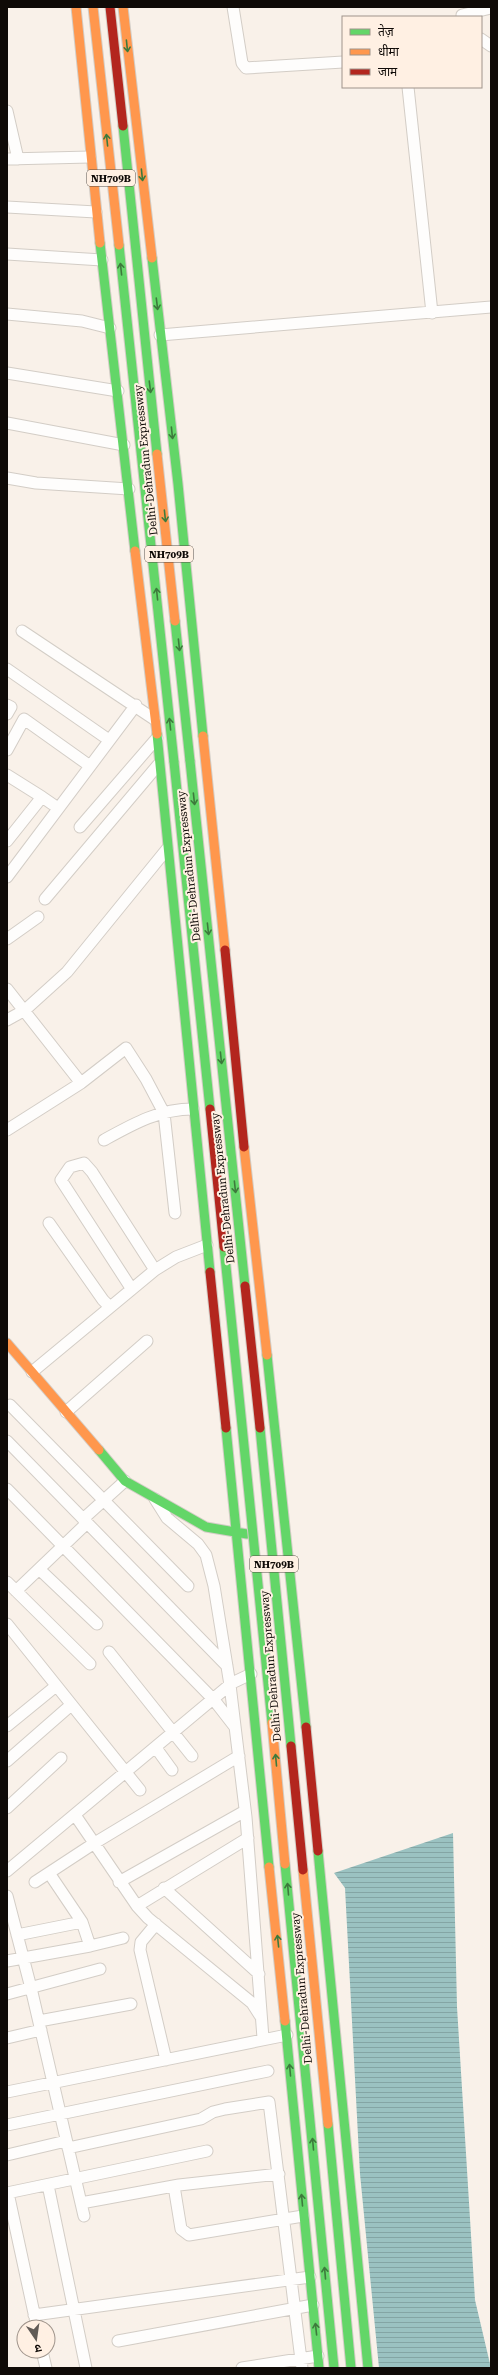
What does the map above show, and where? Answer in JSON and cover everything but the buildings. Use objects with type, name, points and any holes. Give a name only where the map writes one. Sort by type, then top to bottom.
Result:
[{"type":"main road","points":[[76,7],[96,212],[118,391],[154,719],[193,1109],[204,1246],[237,1534],[239,1680],[283,2035],[285,2142],[307,2359],[320,2368]]},
{"type":"main road","name":"Delhi-Dehradun Expressway","points":[[93,7],[174,762],[256,1552],[334,2368]]},
{"type":"main road","name":"Delhi-Dehradun Expressway","points":[[110,7],[271,1535],[351,2368]]},
{"type":"main road","points":[[123,7],[165,335],[169,406],[244,1143],[287,1534],[368,2368]]},
{"type":"main road","points":[[153,409],[169,406]]},
{"type":"main road","points":[[7,1342],[125,1481],[206,1527],[237,1534],[287,1534]]},
{"type":"street","points":[[233,7],[242,63],[246,68],[342,62]]},
{"type":"street","points":[[461,13],[491,8]]},
{"type":"street","points":[[408,88],[432,313]]},
{"type":"street","points":[[7,111],[13,159],[90,157]]},
{"type":"street","points":[[7,207],[96,212]]},
{"type":"street","points":[[7,254],[102,260]]},
{"type":"street","points":[[165,335],[491,307]]},
{"type":"street","points":[[7,314],[82,321],[110,328]]},
{"type":"street","points":[[7,373],[118,391]]},
{"type":"street","points":[[7,423],[124,445]]},
{"type":"street","points":[[7,478],[36,484],[129,489]]},
{"type":"street","points":[[22,631],[136,705],[154,719]]},
{"type":"street","points":[[7,668],[109,740]]},
{"type":"street","points":[[7,705],[11,707],[7,714]]},
{"type":"street","points":[[7,877],[136,705]]},
{"type":"street","points":[[7,750],[24,719],[90,766]]},
{"type":"street","points":[[80,827],[156,738]]},
{"type":"street","points":[[45,899],[158,765]]},
{"type":"street","points":[[7,775],[58,808]]},
{"type":"street","points":[[7,841],[42,797]]},
{"type":"street","points":[[7,1020],[25,1010],[79,960],[167,849]]},
{"type":"street","points":[[7,939],[38,917]]},
{"type":"street","points":[[7,989],[81,1083]]},
{"type":"street","points":[[7,1130],[81,1083],[126,1048],[146,1079],[170,1111],[174,1213]]},
{"type":"street","points":[[104,1140],[151,1116],[170,1111],[193,1109]]},
{"type":"street","points":[[131,1288],[60,1180],[66,1171],[76,1164],[84,1163],[92,1172],[155,1270]]},
{"type":"street","points":[[49,1223],[103,1300],[109,1306]]},
{"type":"street","points":[[32,1372],[109,1306],[155,1270],[188,1252],[204,1246]]},
{"type":"street","points":[[66,1412],[147,1341]]},
{"type":"street","points":[[10,1405],[188,1586]]},
{"type":"street","points":[[7,1441],[239,1680],[235,1728],[248,1838],[260,1974],[261,2017],[265,2038]]},
{"type":"street","points":[[16,1591],[63,1546],[102,1500],[125,1481]]},
{"type":"street","points":[[7,1490],[214,1700],[235,1728]]},
{"type":"street","points":[[154,1498],[167,1518],[198,1544],[206,1555],[214,1586],[227,1666]]},
{"type":"street","points":[[39,1569],[97,1624]]},
{"type":"street","points":[[7,1582],[90,1664]]},
{"type":"street","points":[[7,1624],[140,1790]]},
{"type":"street","points":[[109,1652],[175,1732],[192,1756]]},
{"type":"street","points":[[7,1871],[239,1680]]},
{"type":"street","points":[[7,1726],[56,1686]]},
{"type":"street","points":[[7,1761],[71,1705]]},
{"type":"street","points":[[156,1748],[172,1770]]},
{"type":"street","points":[[36,1882],[93,1844],[239,1756]]},
{"type":"street","points":[[7,1808],[61,1758]]},
{"type":"street","points":[[120,1882],[245,1811]]},
{"type":"street","points":[[75,1815],[93,1844],[137,1906],[156,1924],[252,2003],[261,2017]]},
{"type":"street","points":[[137,1906],[164,1888],[248,1838]]},
{"type":"street","points":[[49,1873],[82,1922],[90,1946]]},
{"type":"street","points":[[164,1888],[260,1974]]},
{"type":"street","points":[[7,1896],[9,1914],[17,1934],[31,1988],[84,2216]]},
{"type":"street","points":[[17,1934],[82,1922]]},
{"type":"street","points":[[156,1924],[141,1942],[140,1950],[166,2060]]},
{"type":"street","points":[[7,1961],[90,1946],[123,1938]]},
{"type":"street","points":[[7,1994],[31,1988],[52,1980],[100,1969]]},
{"type":"street","points":[[7,2038],[40,2026],[131,2004]]},
{"type":"street","points":[[7,2092],[283,2035]]},
{"type":"street","points":[[7,2125],[268,2070]]},
{"type":"street","points":[[7,2155],[202,2119],[213,2112],[269,2102],[285,2142],[279,2174],[293,2218],[307,2359],[242,2368]]},
{"type":"street","points":[[35,2319],[7,2193],[207,2150]]},
{"type":"street","points":[[81,2203],[174,2186],[279,2174]]},
{"type":"street","points":[[48,2184],[86,2368]]},
{"type":"street","points":[[174,2186],[181,2229],[188,2235],[293,2218]]},
{"type":"street","points":[[34,2315],[299,2279]]},
{"type":"street","points":[[118,2341],[302,2306]]},
{"type":"water","points":[[453,1833],[457,2007],[475,2300],[491,2368],[379,2368],[360,2174],[345,1888],[334,1873]]},
{"type":"traffic: fast","points":[[123,126],[157,454]]},
{"type":"traffic: fast","points":[[100,243],[135,551]]},
{"type":"traffic: fast","points":[[119,245],[174,762]]},
{"type":"traffic: fast","points":[[152,258],[178,484],[203,736]]},
{"type":"traffic: fast","points":[[175,621],[190,761]]},
{"type":"traffic: fast","points":[[157,734],[210,1272]]},
{"type":"traffic: fast","points":[[190,761],[245,1286]]},
{"type":"traffic: fast","points":[[174,762],[210,1109]]},
{"type":"traffic: fast","points":[[224,1247],[272,1723]]},
{"type":"traffic: fast","points":[[267,1355],[306,1727]]},
{"type":"traffic: fast","points":[[226,1428],[269,1867]]},
{"type":"traffic: fast","points":[[260,1428],[291,1746]]},
{"type":"traffic: fast","points":[[99,1450],[125,1481],[206,1527],[247,1534]]},
{"type":"traffic: fast","points":[[318,1851],[368,2368]]},
{"type":"traffic: fast","points":[[285,1864],[334,2368]]},
{"type":"traffic: fast","points":[[285,2021],[319,2368]]},
{"type":"traffic: fast","points":[[328,2124],[351,2368]]},
{"type":"traffic: slow","points":[[76,7],[100,243]]},
{"type":"traffic: slow","points":[[93,7],[119,245]]},
{"type":"traffic: slow","points":[[123,7],[152,258]]},
{"type":"traffic: slow","points":[[157,454],[175,621]]},
{"type":"traffic: slow","points":[[135,551],[157,734]]},
{"type":"traffic: slow","points":[[203,736],[225,950]]},
{"type":"traffic: slow","points":[[244,1147],[267,1355]]},
{"type":"traffic: slow","points":[[7,1343],[99,1450]]},
{"type":"traffic: slow","points":[[272,1723],[285,1864]]},
{"type":"traffic: slow","points":[[269,1867],[285,2021]]},
{"type":"traffic: slow","points":[[303,1870],[328,2124]]},
{"type":"traffic: jam","points":[[110,7],[123,126]]},
{"type":"traffic: jam","points":[[225,950],[244,1147]]},
{"type":"traffic: jam","points":[[210,1109],[224,1247]]},
{"type":"traffic: jam","points":[[210,1272],[226,1428]]},
{"type":"traffic: jam","points":[[245,1286],[260,1428]]},
{"type":"traffic: jam","points":[[306,1727],[318,1851]]},
{"type":"traffic: jam","points":[[291,1746],[303,1870]]}]
